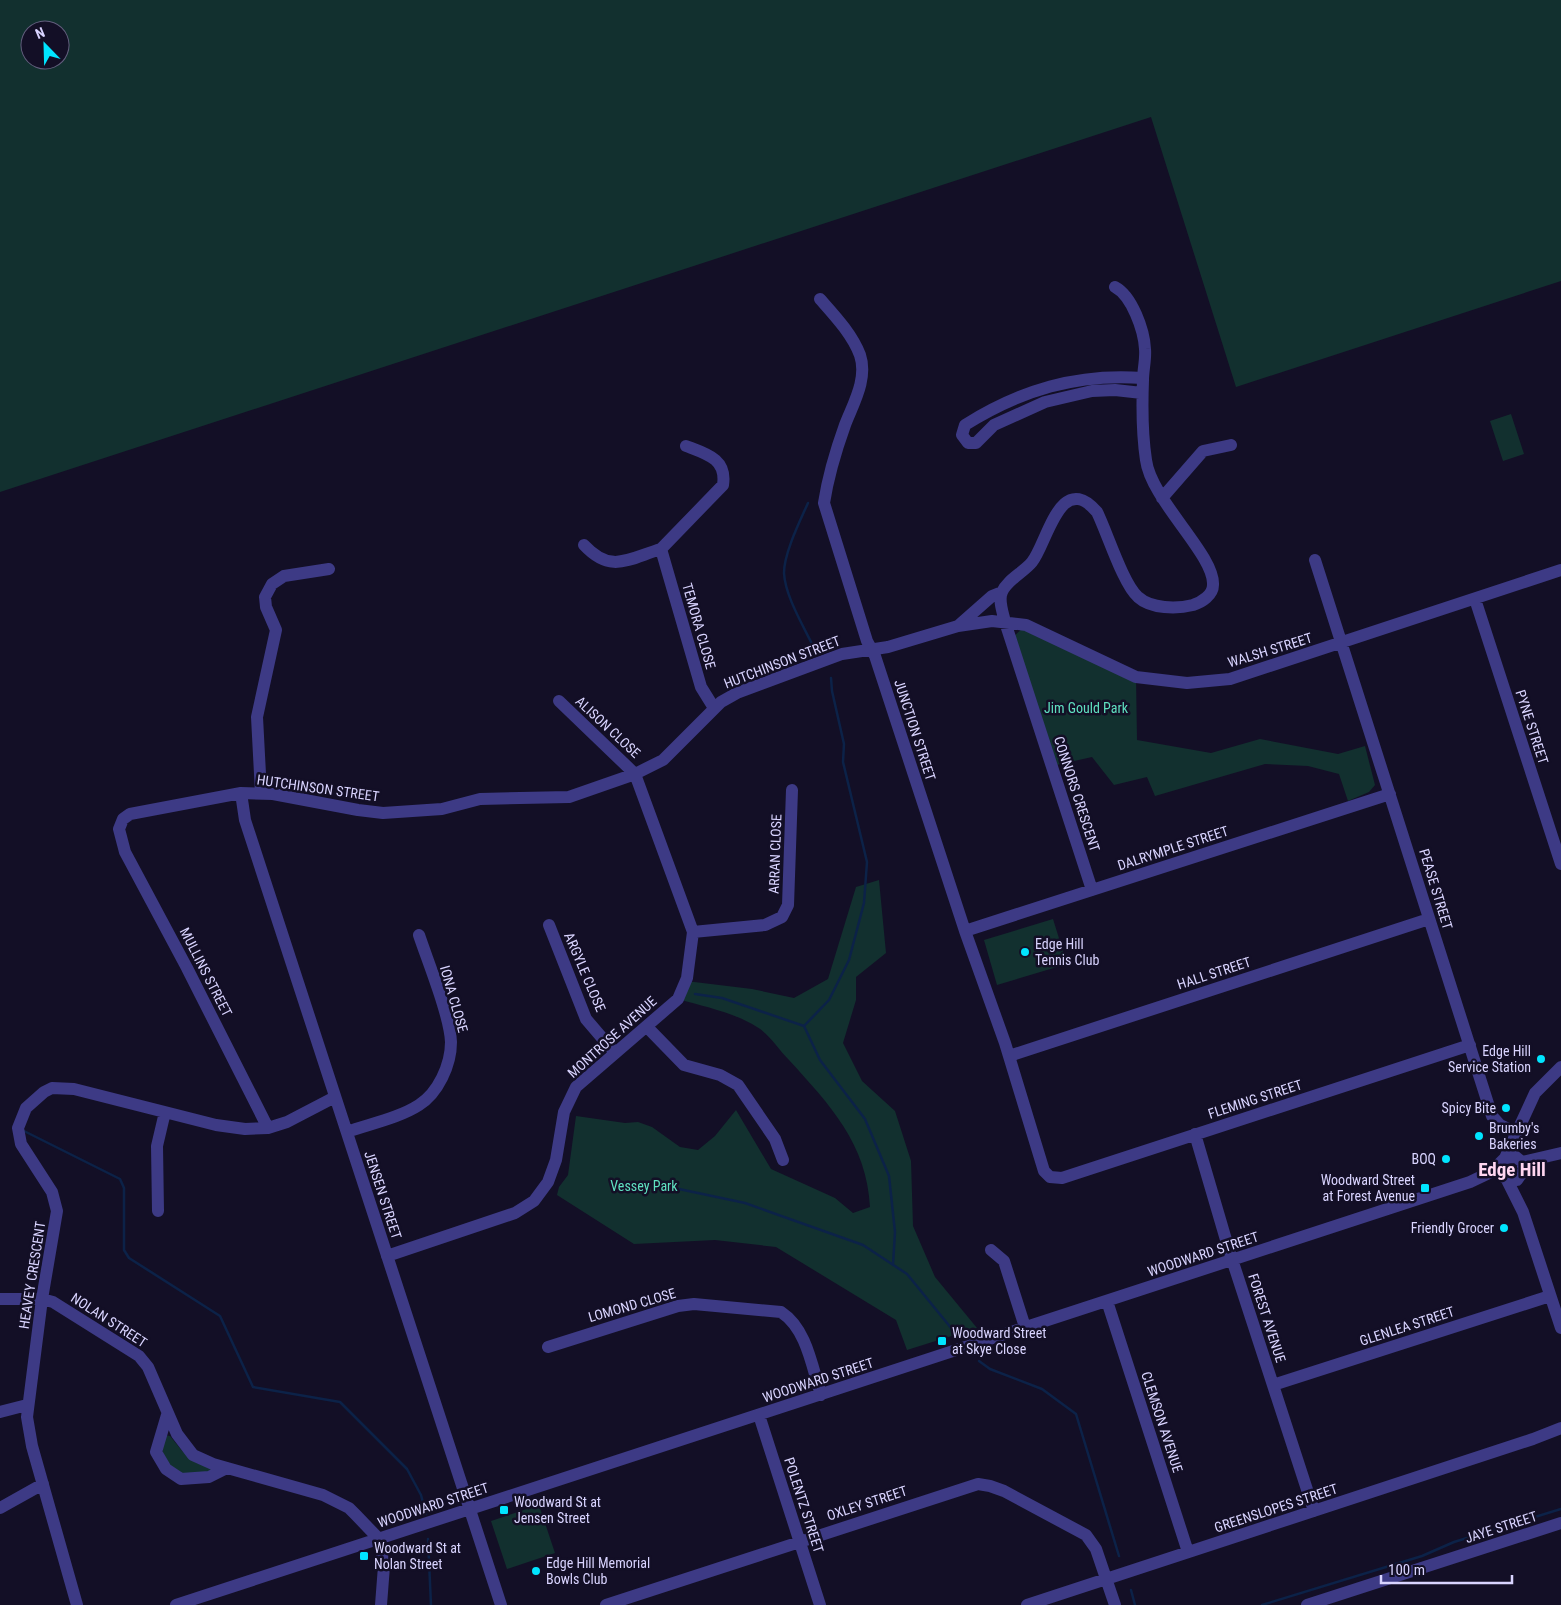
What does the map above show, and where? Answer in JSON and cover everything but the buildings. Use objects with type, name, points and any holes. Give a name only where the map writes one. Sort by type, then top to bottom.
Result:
[{"type":"street","points":[[958,626],[992,596],[1002,592],[1033,561],[1054,514],[1066,503],[1079,500],[1091,505],[1097,512],[1129,585],[1138,597],[1149,604],[1188,606],[1202,602],[1208,597],[1214,587],[1211,571],[1162,498],[1151,478],[1146,461],[1142,393],[1145,348],[1136,314],[1127,296],[1115,287]]},
{"type":"street","name":"JUNCTION STREET","points":[[820,299],[854,343],[860,357],[860,386],[826,487],[824,503],[965,931],[1009,1056],[1041,1164],[1050,1177]]},
{"type":"street","points":[[1142,393],[1116,390],[1068,395],[999,422],[975,444],[968,443],[962,435],[965,425],[984,413],[1014,397],[1041,388],[1087,378],[1143,378]]},
{"type":"street","points":[[1162,498],[1203,451],[1231,445]]},
{"type":"street","points":[[584,545],[599,559],[611,563],[661,549],[723,486],[724,471],[717,459],[686,446]]},
{"type":"street","name":"TEMORA CLOSE","points":[[661,549],[701,687],[714,708]]},
{"type":"street","name":"PEASE STREET","points":[[1315,560],[1492,1116],[1500,1125],[1515,1132]]},
{"type":"street","points":[[261,793],[257,717],[276,630],[266,607],[266,596],[275,581],[284,576],[329,569]]},
{"type":"street","name":"WALSH STREET","points":[[871,649],[902,644],[958,626],[980,622],[1005,622],[1026,625],[1136,677],[1187,683],[1230,679],[1561,570]]},
{"type":"street","name":"CONNORS CRESCENT","points":[[1002,592],[1000,600],[1005,622],[1092,890]]},
{"type":"street","name":"PYNE STREET","points":[[1475,599],[1561,864]]},
{"type":"street","name":"HUTCHINSON STREET","points":[[119,830],[123,819],[130,814],[241,793],[261,793],[383,812],[442,809],[480,799],[569,797],[635,774],[663,760],[714,708],[732,695],[842,654],[871,649]]},
{"type":"street","name":"ALISON CLOSE","points":[[559,701],[635,774]]},
{"type":"street","name":"MONTROSE AVENUE","points":[[387,1256],[515,1213],[534,1201],[542,1192],[553,1173],[564,1112],[568,1100],[576,1087],[678,999],[687,978],[692,932],[635,774]]},
{"type":"street","name":"ARRAN CLOSE","points":[[692,932],[765,924],[782,917],[788,905],[792,790]]},
{"type":"street","name":"JENSEN STREET","points":[[241,793],[245,820],[501,1605]]},
{"type":"street","name":"DALRYMPLE STREET","points":[[965,931],[1390,794]]},
{"type":"street","name":"MULLINS STREET","points":[[119,830],[125,852],[187,968],[268,1128]]},
{"type":"street","name":"HALL STREET","points":[[1009,1056],[1429,919]]},
{"type":"street","name":"ARGYLE CLOSE","points":[[549,924],[586,1019],[615,1052]]},
{"type":"street","name":"IONA CLOSE","points":[[347,1132],[419,1105],[436,1087],[448,1063],[451,1045],[449,1029],[419,935]]},
{"type":"street","points":[[647,1027],[684,1065],[720,1075],[738,1085],[775,1139],[783,1160]]},
{"type":"street","name":"FLEMING STREET","points":[[1050,1177],[1062,1178],[1470,1045]]},
{"type":"street","points":[[1561,1067],[1535,1093],[1502,1161],[1500,1172],[1506,1179],[1523,1212],[1561,1328]]},
{"type":"street","name":"HEAVEY CRESCENT","points":[[78,1603],[32,1446],[27,1406],[57,1211],[52,1192],[21,1144],[18,1136],[21,1118],[26,1108],[44,1092],[52,1088],[64,1088],[216,1125],[245,1129],[268,1128],[302,1115],[335,1097]]},
{"type":"street","points":[[158,1211],[157,1146],[165,1112]]},
{"type":"street","points":[[1506,1179],[1513,1181],[1520,1177],[1524,1170],[1515,1132]]},
{"type":"street","name":"FOREST AVENUE","points":[[1195,1134],[1232,1260],[1314,1511]]},
{"type":"street","points":[[1502,1161],[1512,1156],[1521,1161],[1561,1153]]},
{"type":"street","name":"WOODWARD STREET","points":[[176,1605],[1470,1182],[1487,1175],[1502,1161]]},
{"type":"street","points":[[1520,1177],[1523,1212]]},
{"type":"street","name":"WOODWARD STREET","points":[[1470,1182],[1506,1179]]},
{"type":"street","points":[[991,1250],[1004,1261],[1025,1327]]},
{"type":"street","name":"GLENLEA STREET","points":[[1273,1385],[1550,1296]]},
{"type":"street","name":"NOLAN STREET","points":[[0,1299],[53,1302],[144,1360],[167,1415],[185,1447],[193,1455],[227,1468],[323,1495],[340,1503],[356,1514],[379,1539]]},
{"type":"street","name":"CLEMSON AVENUE","points":[[1107,1301],[1188,1552]]},
{"type":"street","name":"LOMOND CLOSE","points":[[548,1347],[678,1306],[694,1304],[781,1312],[790,1318],[801,1335],[821,1395]]},
{"type":"street","points":[[0,1412],[27,1406]]},
{"type":"street","points":[[167,1415],[156,1452],[166,1469],[181,1479],[209,1477],[227,1468]]},
{"type":"street","name":"POLENTZ STREET","points":[[759,1415],[820,1605]]},
{"type":"street","name":"GREENSLOPES STREET","points":[[1027,1605],[1534,1439],[1561,1428]]},
{"type":"street","name":"GREENSLOPES STREET","points":[[1534,1439],[1561,1434]]},
{"type":"street","points":[[0,1508],[43,1484]]},
{"type":"street","name":"OXLEY STREET","points":[[606,1605],[978,1484],[990,1486],[1086,1535],[1096,1549],[1115,1605]]},
{"type":"street","name":"JAYE STREET","points":[[1307,1605],[1561,1523]]},
{"type":"street","points":[[379,1539],[384,1566],[381,1605]]},
{"type":"green space","points":[[0,0],[1561,0],[1561,281],[1236,387],[1151,117],[0,492]]},
{"type":"green space","points":[[1511,414],[1524,454],[1503,461],[1490,421]]},
{"type":"green space","name":"Jim Gould Park","points":[[1026,625],[1136,677],[1137,740],[1211,753],[1260,739],[1338,754],[1365,746],[1375,785],[1369,792],[1348,801],[1339,774],[1308,766],[1265,764],[1155,796],[1147,777],[1114,785],[1092,757],[1052,766],[1011,639]]},
{"type":"green space","name":"Vessey Park","points":[[879,880],[886,953],[856,977],[856,1000],[843,1043],[862,1081],[895,1111],[911,1161],[913,1226],[935,1277],[977,1328],[907,1350],[896,1320],[776,1247],[715,1240],[634,1244],[557,1195],[559,1187],[568,1175],[576,1116],[625,1123],[638,1122],[652,1127],[680,1147],[698,1150],[715,1136],[736,1110],[771,1169],[835,1198],[853,1213],[870,1207],[862,1164],[844,1127],[819,1093],[770,1038],[757,1027],[738,1017],[678,999],[686,981],[752,989],[794,998],[828,979],[856,887]]},
{"type":"green space","name":"Edge Hill Tennis Club","points":[[1053,919],[1067,964],[997,985],[984,940]]},
{"type":"green space","points":[[164,1435],[170,1436],[183,1452],[213,1467],[210,1472],[181,1475],[165,1464],[160,1438]]},
{"type":"green space","points":[[539,1505],[555,1553],[507,1569],[491,1521]]},
{"type":"waterway","points":[[808,503],[789,547],[784,573],[791,601],[814,648]]},
{"type":"waterway","points":[[804,1026],[829,1000],[849,960],[864,903],[867,862],[843,762],[844,744],[832,691],[831,678]]},
{"type":"waterway","points":[[695,994],[722,998],[804,1026],[820,1060],[865,1119],[889,1176],[895,1232],[893,1265]]},
{"type":"waterway","points":[[24,1131],[120,1179],[124,1188],[124,1250],[129,1258],[220,1316],[253,1387],[340,1402],[407,1469],[421,1495],[426,1514]]},
{"type":"waterway","points":[[646,1182],[745,1203],[863,1245],[907,1274],[956,1334]]},
{"type":"waterway","points":[[979,1361],[990,1369],[1042,1389],[1076,1414],[1119,1556]]},
{"type":"waterway","points":[[1262,1605],[1422,1556],[1454,1542],[1561,1509]]},
{"type":"waterway","points":[[428,1539],[431,1605]]},
{"type":"waterway","points":[[1131,1590],[1135,1605]]},
{"type":"place","name":"Edge Hill Tennis Club","points":[[1025,952]]},
{"type":"place","name":"Edge Hill Service Station","points":[[1541,1059]]},
{"type":"place","name":"Spicy Bite","points":[[1506,1108]]},
{"type":"place","name":"Brumby's Bakeries","points":[[1479,1136]]},
{"type":"place","name":"BOQ","points":[[1446,1159]]},
{"type":"place","name":"Woodward Street at Forest Avenue","points":[[1425,1188]]},
{"type":"place","name":"Friendly Grocer","points":[[1504,1228]]},
{"type":"place","name":"Woodward Street at Skye Close","points":[[942,1341]]},
{"type":"place","name":"Woodward St at Jensen Street","points":[[504,1510]]},
{"type":"place","name":"Woodward St at Nolan Street","points":[[364,1556]]},
{"type":"place","name":"Edge Hill Memorial Bowls Club","points":[[536,1571]]},
{"type":"district","name":"Edge Hill","points":[[1512,1169]]}]
